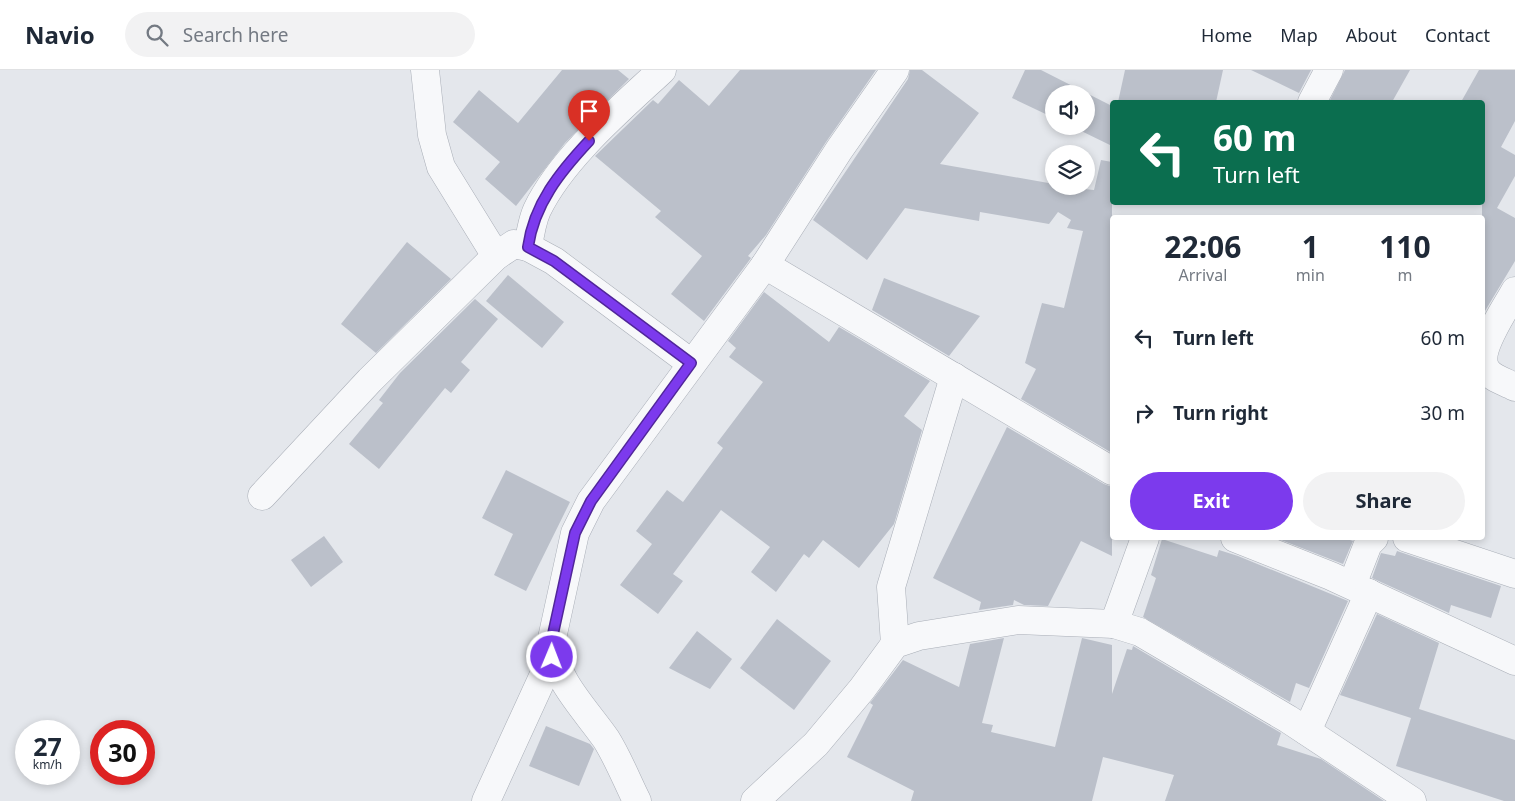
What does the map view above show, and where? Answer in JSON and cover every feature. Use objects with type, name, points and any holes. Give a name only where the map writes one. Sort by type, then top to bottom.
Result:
[{"type":"street","points":[[425,70],[432,135],[441,167],[496,256]]},
{"type":"street","points":[[528,247],[531,228],[538,209],[565,167],[662,70]]},
{"type":"street","points":[[637,801],[607,741],[567,685],[552,657],[551,643],[575,533],[591,501],[765,265],[839,150],[895,70]]},
{"type":"street","points":[[1313,100],[1329,70]]},
{"type":"street","points":[[262,496],[370,380],[496,256],[514,244],[528,247],[554,261],[691,363]]},
{"type":"street","points":[[765,265],[1110,470]]},
{"type":"street","points":[[1485,348],[1515,291]]},
{"type":"street","points":[[1485,368],[1490,374],[1515,387]]},
{"type":"street","points":[[896,644],[891,587],[954,377]]},
{"type":"street","points":[[1114,624],[1143,540]]},
{"type":"street","points":[[1240,540],[1360,589],[1515,661]]},
{"type":"street","points":[[1307,731],[1360,589],[1368,544],[1372,540]]},
{"type":"street","points":[[1413,540],[1515,574]]},
{"type":"street","points":[[754,801],[816,744],[862,689],[896,644],[919,636],[1018,620],[1114,624],[1140,632],[1307,731],[1412,801]]},
{"type":"street","points":[[486,801],[552,657]]},
{"type":"building","points":[[562,70],[618,70],[629,79],[565,143],[516,206],[485,179],[500,162],[453,122],[479,90],[518,123]]},
{"type":"building","points":[[740,70],[876,70],[826,142],[766,235],[748,256],[751,258],[704,321],[671,294],[702,256],[655,217],[661,211],[595,156],[653,100],[658,104],[679,80],[709,106]]},
{"type":"building","points":[[910,70],[922,70],[979,113],[940,164],[1045,182],[1045,195],[1095,195],[1095,186],[1101,160],[1110,162],[1110,205],[1112,205],[1112,215],[1110,215],[1110,452],[1021,399],[1036,369],[1025,363],[1042,303],[1064,308],[1083,231],[1067,228],[1071,220],[1058,212],[1049,224],[980,212],[979,221],[905,208],[867,260],[813,220],[908,79]]},
{"type":"building","points":[[1025,70],[1041,70],[1071,85],[1045,85],[1045,114],[1012,98]]},
{"type":"building","points":[[1125,70],[1223,70],[1216,100],[1118,100]]},
{"type":"building","points":[[1251,70],[1311,70],[1299,93]]},
{"type":"building","points":[[1345,70],[1410,70],[1393,100],[1330,100]]},
{"type":"building","points":[[1479,70],[1515,70],[1515,121],[1501,147],[1515,155],[1515,176],[1497,208],[1515,218],[1515,261],[1485,311],[1485,215],[1482,215],[1482,205],[1485,205],[1485,100],[1462,100]]},
{"type":"building","points":[[1095,97],[1110,105],[1110,145],[1089,135],[1095,135]]},
{"type":"building","points":[[407,242],[451,279],[376,353],[341,324]]},
{"type":"building","points":[[508,275],[564,322],[542,348],[486,301]]},
{"type":"building","points":[[884,278],[980,316],[949,356],[872,310]]},
{"type":"building","points":[[764,292],[829,342],[839,327],[930,381],[904,416],[922,430],[894,524],[859,568],[823,540],[809,558],[804,554],[776,592],[751,572],[770,547],[721,510],[673,574],[683,581],[658,614],[620,585],[652,544],[636,531],[667,490],[683,502],[723,448],[717,443],[763,382],[729,357],[736,348],[728,341]]},
{"type":"building","points":[[475,299],[498,319],[461,362],[470,370],[451,393],[445,388],[379,469],[349,444],[383,403],[379,400],[400,373]]},
{"type":"building","points":[[1007,427],[1110,486],[1110,540],[1112,540],[1112,556],[1081,541],[1048,606],[1024,605],[1014,600],[1013,605],[979,610],[981,602],[933,578]]},
{"type":"building","points":[[506,470],[570,502],[526,591],[494,575],[513,534],[482,518]]},
{"type":"building","points":[[324,536],[343,562],[311,587],[291,560]]},
{"type":"building","points":[[1162,540],[1165,540],[1217,557],[1219,550],[1238,556],[1348,601],[1309,688],[1296,683],[1290,702],[1143,617],[1156,578],[1151,575]]},
{"type":"building","points":[[1281,540],[1353,541],[1343,564]]},
{"type":"building","points":[[1397,551],[1501,586],[1491,618],[1451,605],[1449,613],[1372,578],[1381,553],[1395,556]]},
{"type":"building","points":[[1377,614],[1439,643],[1419,709],[1515,740],[1515,801],[1504,801],[1396,766],[1411,718],[1340,695]]},
{"type":"building","points":[[777,619],[831,661],[794,710],[740,668]]},
{"type":"building","points":[[697,631],[732,659],[710,689],[669,668]]},
{"type":"building","points":[[1004,638],[982,723],[993,725],[991,732],[1055,747],[1082,638],[1112,645],[1112,694],[1127,649],[1132,650],[1133,646],[1281,733],[1277,745],[1321,759],[1384,801],[1165,801],[1174,775],[1103,757],[1092,801],[911,801],[914,791],[847,757],[873,705],[870,703],[903,660],[959,687],[970,644]]},
{"type":"building","points":[[546,726],[590,744],[594,749],[579,786],[529,766]]},
{"type":"route","points":[[552,657],[551,643],[557,608],[575,533],[591,501],[691,363],[554,261],[528,247],[531,228],[538,209],[565,167],[589,141]]}]
